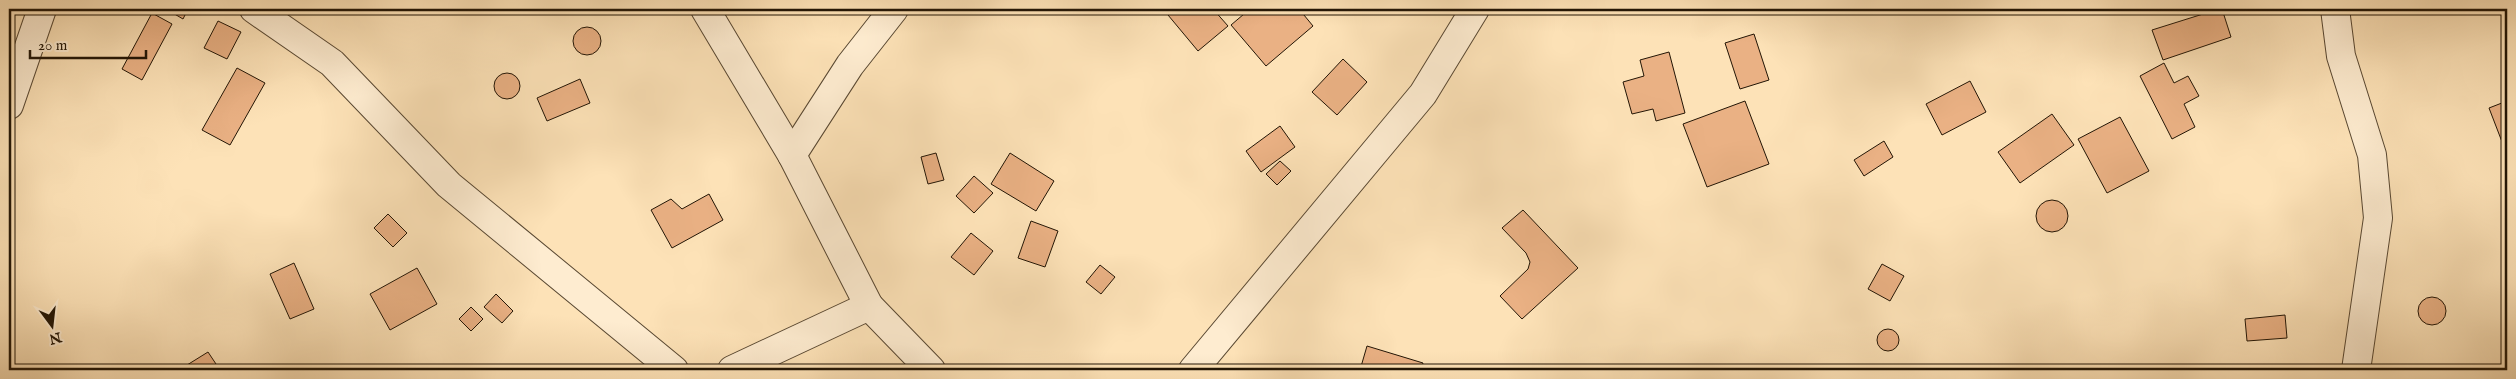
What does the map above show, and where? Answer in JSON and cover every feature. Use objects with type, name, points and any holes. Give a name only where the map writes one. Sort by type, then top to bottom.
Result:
[{"type":"street","points":[[9,105],[42,9]]},
{"type":"street","points":[[254,9],[332,63],[449,185],[674,370]]},
{"type":"street","points":[[705,9],[792,155],[869,306],[932,370]]},
{"type":"street","points":[[792,155],[850,65],[894,9]]},
{"type":"street","points":[[1193,370],[1423,94],[1475,9]]},
{"type":"street","points":[[2335,9],[2340,56],[2372,156],[2378,218],[2356,370]]},
{"type":"street","points":[[732,370],[869,306]]},
{"type":"building","points":[[166,9],[188,9],[183,19]]},
{"type":"building","points":[[1163,9],[1213,9],[1228,26],[1198,51]]},
{"type":"building","points":[[1240,9],[1299,9],[1313,26],[1266,66],[1231,25],[1244,14]]},
{"type":"building","points":[[2222,9],[2231,37],[2163,60],[2152,30]]},
{"type":"building","points":[[152,13],[172,24],[142,80],[122,69]]},
{"type":"building","points":[[218,21],[241,32],[227,59],[204,48]]},
{"type":"building","points":[[587,27],[597,31],[601,41],[597,51],[587,55],[577,51],[573,41],[577,31]]},
{"type":"building","points":[[1754,34],[1769,80],[1740,89],[1725,43]]},
{"type":"building","points":[[1669,52],[1685,113],[1656,121],[1653,109],[1632,114],[1623,82],[1644,76],[1640,60]]},
{"type":"building","points":[[1343,59],[1367,82],[1337,115],[1312,92]]},
{"type":"building","points":[[2164,63],[2174,83],[2188,76],[2199,96],[2184,104],[2195,127],[2172,139],[2140,76]]},
{"type":"building","points":[[237,68],[265,83],[230,145],[202,130]]},
{"type":"building","points":[[507,73],[516,77],[520,86],[516,95],[507,99],[498,95],[494,86],[498,77]]},
{"type":"building","points":[[580,79],[590,103],[547,121],[537,98]]},
{"type":"building","points":[[1970,81],[1986,112],[1942,135],[1926,104]]},
{"type":"building","points":[[1745,101],[1769,164],[1707,187],[1683,124]]},
{"type":"building","points":[[2507,101],[2507,146],[2504,147],[2489,108]]},
{"type":"building","points":[[2052,114],[2074,145],[2020,183],[1998,152]]},
{"type":"building","points":[[2120,117],[2149,171],[2107,193],[2078,139]]},
{"type":"building","points":[[1280,126],[1295,147],[1261,172],[1246,151]]},
{"type":"building","points":[[1884,141],[1893,157],[1864,176],[1854,160]]},
{"type":"building","points":[[936,153],[944,180],[928,184],[921,157]]},
{"type":"building","points":[[1010,153],[1054,181],[1036,211],[991,184]]},
{"type":"building","points":[[1280,161],[1291,171],[1277,185],[1266,174]]},
{"type":"building","points":[[974,176],[993,193],[974,213],[956,196]]},
{"type":"building","points":[[709,194],[723,220],[672,248],[651,210],[671,199],[682,209]]},
{"type":"building","points":[[2052,200],[2063,205],[2068,216],[2063,227],[2052,232],[2041,227],[2036,216],[2041,205]]},
{"type":"building","points":[[1523,210],[1578,268],[1522,319],[1500,296],[1528,269],[1530,262],[1526,253],[1502,228]]},
{"type":"building","points":[[388,214],[407,233],[393,247],[374,228]]},
{"type":"building","points":[[1031,221],[1058,231],[1045,267],[1018,258]]},
{"type":"building","points":[[971,233],[993,251],[974,275],[951,257]]},
{"type":"building","points":[[294,263],[314,309],[290,319],[270,274]]},
{"type":"building","points":[[1882,264],[1904,276],[1890,301],[1868,289]]},
{"type":"building","points":[[1100,265],[1115,277],[1101,294],[1086,282]]},
{"type":"building","points":[[417,268],[437,304],[390,330],[370,294]]},
{"type":"building","points":[[496,294],[513,311],[502,323],[484,307]]},
{"type":"building","points":[[2432,297],[2442,301],[2446,311],[2442,321],[2432,325],[2422,321],[2418,311],[2422,301]]},
{"type":"building","points":[[471,307],[483,319],[471,331],[459,319]]},
{"type":"building","points":[[2285,315],[2287,338],[2247,341],[2245,319]]},
{"type":"building","points":[[1888,329],[1896,332],[1899,340],[1896,348],[1888,351],[1880,348],[1877,340],[1880,332]]},
{"type":"building","points":[[1367,346],[1423,363],[1421,370],[1360,370]]},
{"type":"building","points":[[208,352],[220,370],[179,370]]}]
